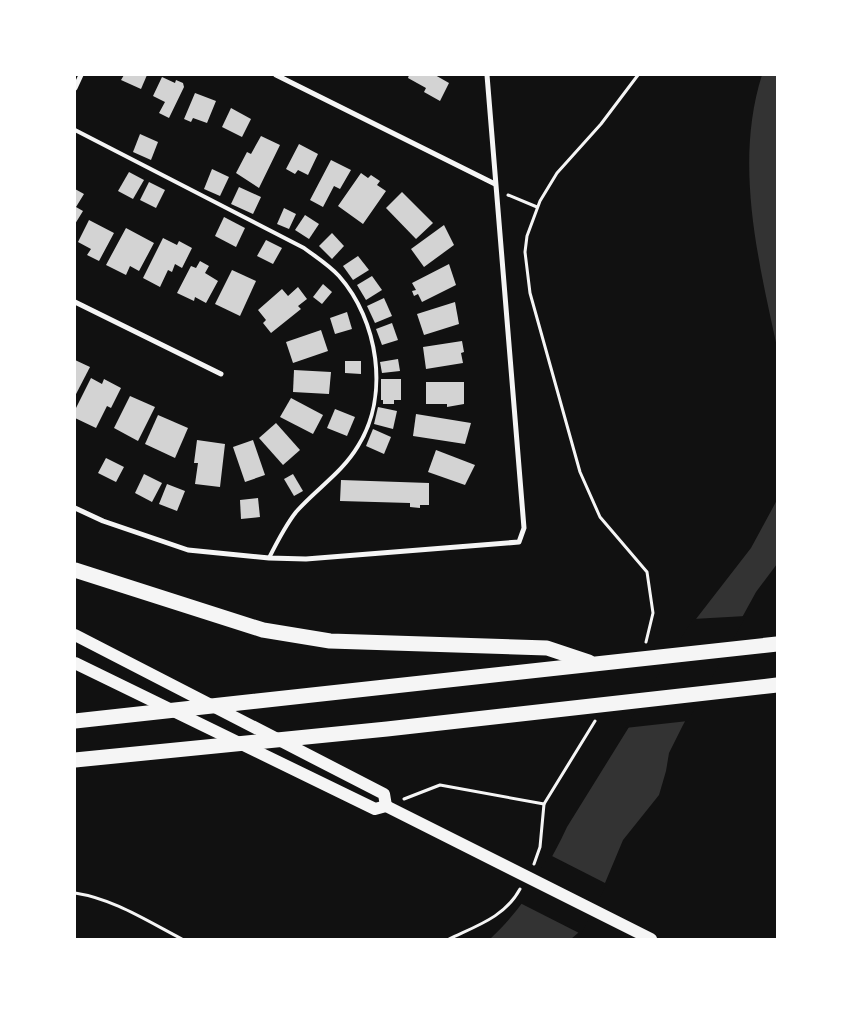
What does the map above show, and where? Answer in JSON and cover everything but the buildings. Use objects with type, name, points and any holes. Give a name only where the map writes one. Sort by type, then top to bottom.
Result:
[{"type":"highway","points":[[75,570],[263,630],[330,641],[548,648],[593,664]]},
{"type":"highway","points":[[75,721],[320,696],[777,644]]},
{"type":"highway","points":[[75,760],[387,729],[777,685]]},
{"type":"main road","points":[[75,635],[384,794],[386,806]]},
{"type":"main road","points":[[75,663],[375,809],[386,806],[651,939]]},
{"type":"street","points":[[75,88],[81,75]]},
{"type":"street","points":[[276,75],[495,187]]},
{"type":"street","points":[[75,508],[102,521],[188,550],[269,558],[306,559],[518,542],[524,528],[487,75]]},
{"type":"street","points":[[75,302],[221,374]]},
{"type":"lane","points":[[75,130],[304,248],[324,262],[339,276],[352,292],[362,313],[370,332],[376,368],[375,400],[369,423],[359,445],[348,461],[296,513],[283,530],[269,558]]},
{"type":"path","points":[[638,75],[601,124],[557,173],[537,208],[526,236],[525,252],[530,293],[580,472],[589,496],[600,517],[647,572],[654,613],[649,638],[643,647]]},
{"type":"path","points":[[495,187],[537,208]]},
{"type":"path","points":[[533,865],[540,847],[544,804],[596,720]]},
{"type":"path","points":[[386,806],[440,785],[544,804]]},
{"type":"path","points":[[449,939],[499,914],[514,899],[524,882]]},
{"type":"path","points":[[75,893],[98,896],[182,939]]},
{"type":"shaded area","points":[[762,75],[777,75],[777,347],[757,245],[749,177],[750,142],[754,108]]},
{"type":"shaded area","points":[[777,500],[777,564],[756,592],[683,725],[669,753],[659,795],[623,840],[605,883],[578,933],[571,939],[490,939],[513,915],[534,887],[567,827],[696,619],[751,548]]},
{"type":"pier","points":[[746,616],[688,721],[625,728],[693,619]]},
{"type":"pier","points":[[550,855],[607,884],[581,934],[518,902]]}]
